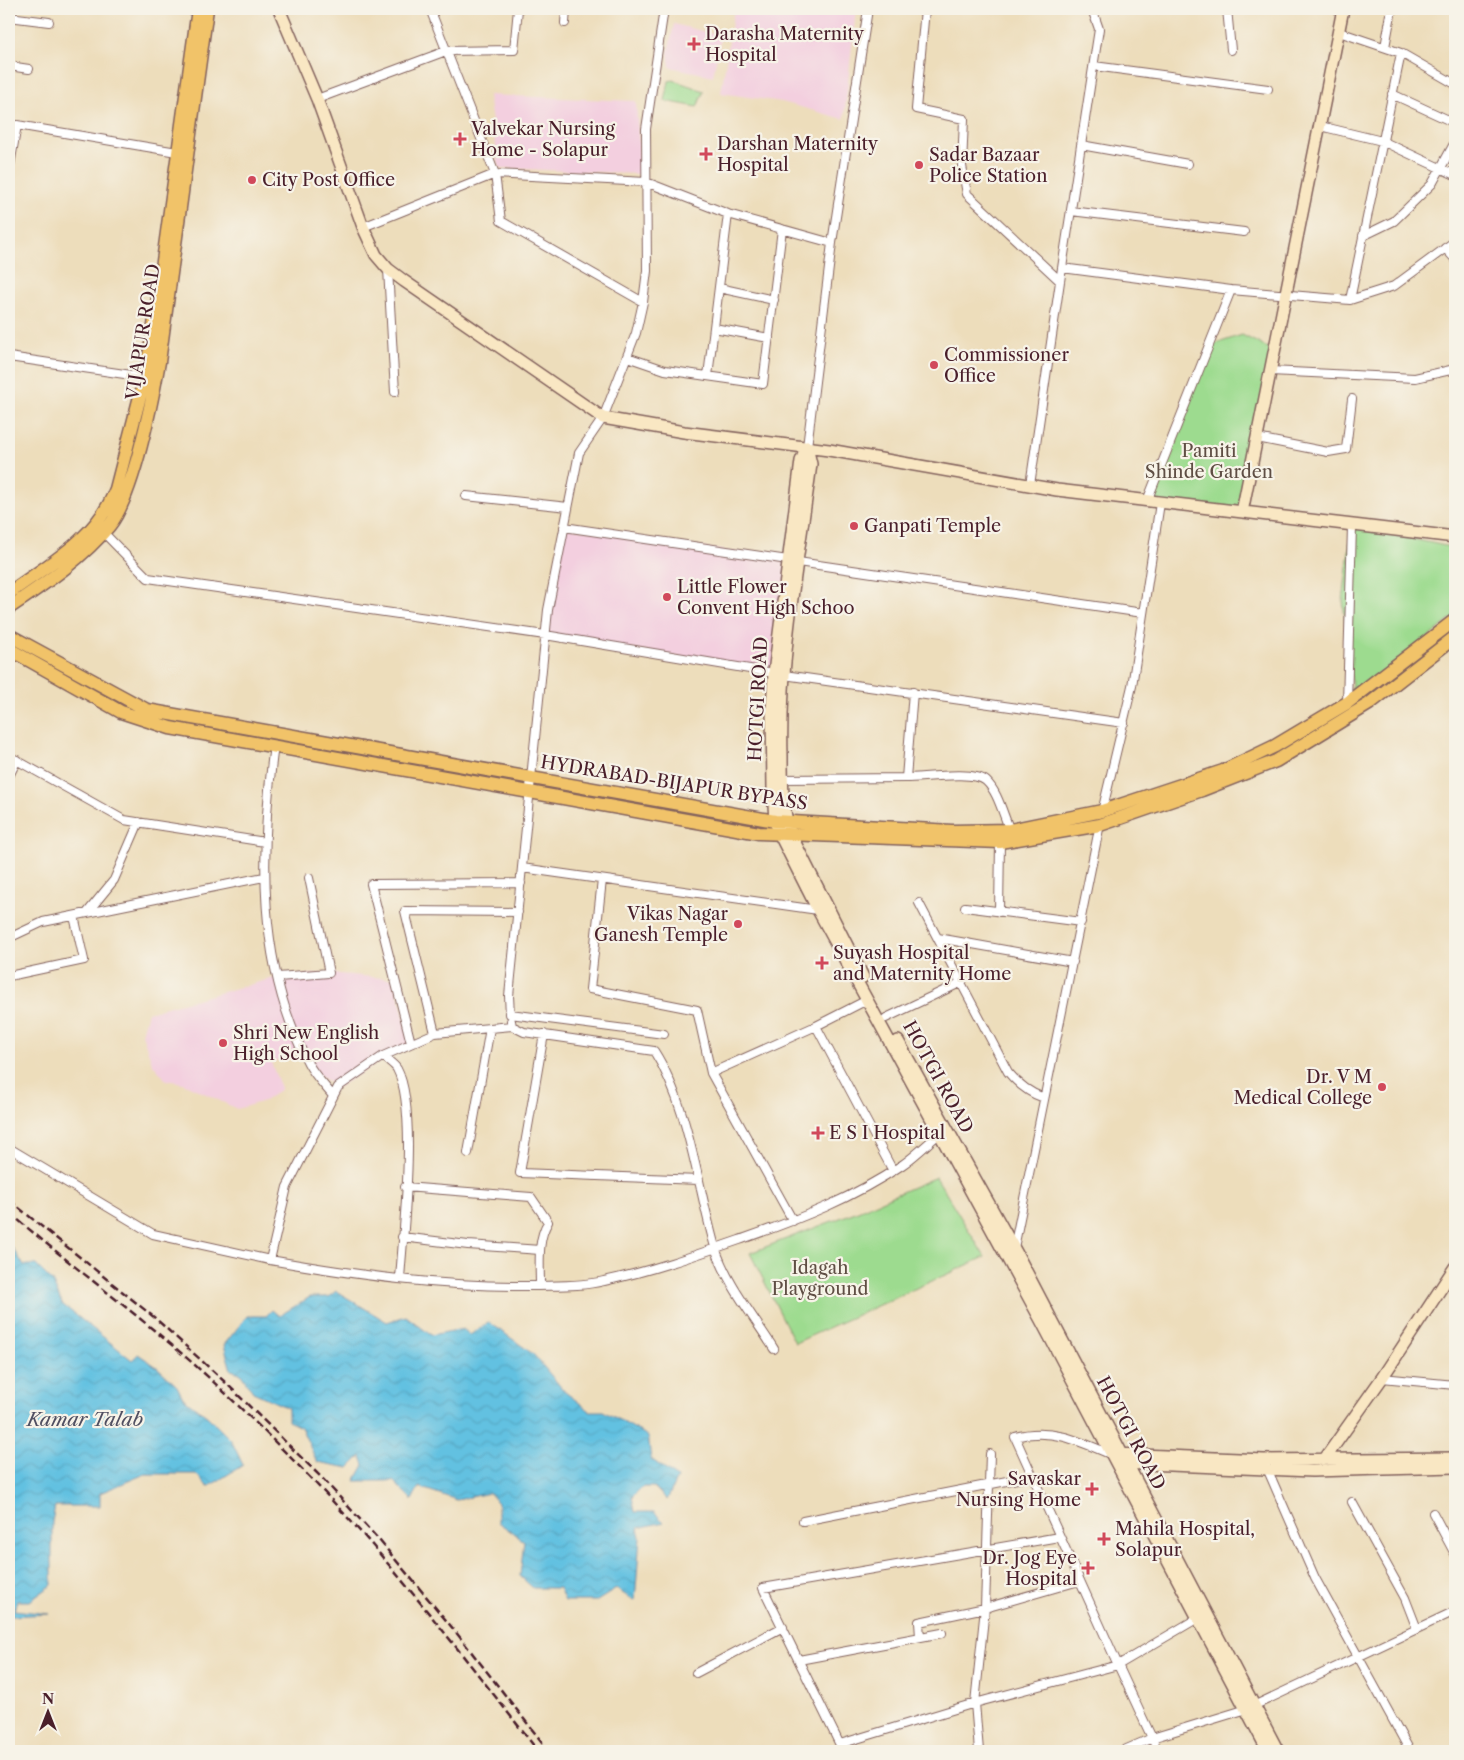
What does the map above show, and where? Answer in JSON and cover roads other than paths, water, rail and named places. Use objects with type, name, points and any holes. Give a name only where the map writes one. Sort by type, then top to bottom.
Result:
[{"type":"main road","name":"VIJAPUR ROAD","points":[[9,593],[84,539],[109,506],[145,377],[158,298],[198,9]]},
{"type":"main road","name":"VIJAPUR ROAD","points":[[9,608],[56,576],[103,532],[110,525],[122,502],[153,396],[167,311],[207,9]]},
{"type":"main road","points":[[279,9],[317,99],[363,227],[376,255],[388,268],[603,418],[684,432],[807,447],[1030,485],[1455,538]]},
{"type":"main road","points":[[1242,512],[1343,9]]},
{"type":"main road","name":"HOTGI ROAD","points":[[807,447],[812,464],[793,561],[779,674],[772,709],[781,821],[818,910],[939,1134],[1119,1459],[1251,1707],[1268,1751]]},
{"type":"main road","name":"HYDRABAD-BIJAPUR BYPASS","points":[[9,635],[147,710],[781,821],[952,831],[1010,830],[1102,811],[1223,770],[1275,746],[1347,703],[1455,620]]},
{"type":"main road","points":[[9,649],[121,712],[170,728],[759,833],[1000,842],[1100,825],[1202,790],[1276,761],[1369,704],[1455,637]]},
{"type":"main road","name":"HOTGI ROAD","points":[[779,674],[782,779],[781,821]]},
{"type":"main road","name":"HOTGI ROAD","points":[[786,835],[1014,1248],[1198,1618],[1278,1751]]},
{"type":"main road","points":[[1324,1460],[1382,1378],[1455,1267]]},
{"type":"main road","points":[[1266,1465],[1324,1460],[1455,1458]]},
{"type":"main road","points":[[1119,1459],[1266,1465],[1455,1467]]},
{"type":"street","points":[[430,9],[494,174],[501,220],[643,302]]},
{"type":"street","points":[[317,99],[446,51],[514,50],[518,9]]},
{"type":"street","points":[[565,23],[566,9]]},
{"type":"street","points":[[512,1026],[509,996],[548,610],[579,453],[603,418],[636,333],[643,302],[647,271],[646,129],[664,9]]},
{"type":"street","points":[[807,447],[832,243],[868,9]]},
{"type":"street","points":[[925,9],[916,109],[964,119],[962,166],[967,194],[1060,281]]},
{"type":"street","points":[[1030,485],[1100,29],[1093,9]]},
{"type":"street","points":[[1226,9],[1232,50]]},
{"type":"street","points":[[1385,46],[1392,9]]},
{"type":"street","points":[[9,17],[49,22]]},
{"type":"street","points":[[1339,32],[1401,53],[1455,84]]},
{"type":"street","points":[[1350,300],[1401,53]]},
{"type":"street","points":[[9,66],[29,69]]},
{"type":"street","points":[[1094,66],[1268,89]]},
{"type":"street","points":[[1392,94],[1455,122]]},
{"type":"street","points":[[9,171],[17,126],[177,152]]},
{"type":"street","points":[[1320,126],[1382,141],[1455,175]]},
{"type":"street","points":[[1363,236],[1394,222],[1432,184],[1455,142]]},
{"type":"street","points":[[1081,145],[1188,164]]},
{"type":"street","points":[[363,227],[494,174],[646,182],[728,214],[832,243]]},
{"type":"street","points":[[1071,211],[1244,232]]},
{"type":"street","points":[[708,376],[728,214]]},
{"type":"street","points":[[627,357],[665,370],[763,384],[782,229]]},
{"type":"street","points":[[1062,268],[1231,290],[1350,300],[1394,286],[1455,241]]},
{"type":"street","points":[[1445,248],[1455,260]]},
{"type":"street","points":[[388,268],[395,392]]},
{"type":"street","points":[[719,288],[774,300]]},
{"type":"street","points":[[1147,501],[1231,290]]},
{"type":"street","points":[[714,328],[769,338]]},
{"type":"street","points":[[9,357],[145,377]]},
{"type":"street","points":[[1270,371],[1415,378],[1455,369]]},
{"type":"street","points":[[1256,438],[1328,452],[1346,449],[1352,399]]},
{"type":"street","points":[[466,496],[568,507]]},
{"type":"street","points":[[1014,1248],[1102,811],[1132,686],[1160,502]]},
{"type":"street","points":[[1347,703],[1352,526]]},
{"type":"street","points":[[564,527],[1143,613]]},
{"type":"street","points":[[103,532],[148,578],[545,635],[779,674],[1124,723]]},
{"type":"street","points":[[906,778],[913,692]]},
{"type":"street","points":[[274,746],[265,842],[264,877],[268,929],[278,977],[292,1027],[308,1064],[333,1096]]},
{"type":"street","points":[[9,756],[124,820],[265,842]]},
{"type":"street","points":[[9,776],[17,760]]},
{"type":"street","points":[[782,779],[906,778],[965,775],[979,777],[985,780],[992,788],[1010,830]]},
{"type":"street","points":[[87,913],[114,880],[138,822]]},
{"type":"street","points":[[999,912],[1000,842]]},
{"type":"street","points":[[522,868],[818,910]]},
{"type":"street","points":[[9,938],[43,922],[264,877]]},
{"type":"street","points":[[278,977],[329,973],[309,878]]},
{"type":"street","points":[[602,880],[590,989],[697,1010],[711,1073],[793,1221]]},
{"type":"street","points":[[411,1043],[371,884],[521,883]]},
{"type":"street","points":[[918,903],[962,982],[1008,1072],[1018,1084],[1033,1094],[1044,1098]]},
{"type":"street","points":[[965,907],[1081,922]]},
{"type":"street","points":[[435,1032],[406,911],[518,912]]},
{"type":"street","points":[[9,976],[84,960],[74,916]]},
{"type":"street","points":[[938,938],[1073,962]]},
{"type":"street","points":[[886,1018],[962,982]]},
{"type":"street","points":[[711,1073],[816,1026],[867,1000]]},
{"type":"street","points":[[510,1014],[664,1034]]},
{"type":"street","points":[[270,1260],[287,1187],[333,1096],[338,1087],[383,1056],[435,1032],[512,1026],[524,1032],[654,1051],[674,1092],[716,1248],[726,1274],[774,1349]]},
{"type":"street","points":[[816,1026],[893,1171]]},
{"type":"street","points":[[468,1152],[490,1028]]},
{"type":"street","points":[[544,1034],[520,1172],[699,1180]]},
{"type":"street","points":[[383,1056],[396,1068],[404,1094],[407,1122],[400,1279]]},
{"type":"street","points":[[9,1148],[153,1234],[270,1260],[400,1279],[490,1286],[540,1286],[603,1282],[716,1248],[793,1221],[869,1186],[893,1171],[939,1134]]},
{"type":"street","points":[[405,1187],[531,1197],[548,1222],[543,1231],[540,1250],[540,1286]]},
{"type":"street","points":[[402,1237],[468,1245],[540,1250]]},
{"type":"street","points":[[1382,1378],[1455,1386]]},
{"type":"street","points":[[1119,1459],[1079,1441],[1056,1434],[1032,1433],[1015,1438],[1158,1751]]},
{"type":"street","points":[[979,1751],[975,1703],[985,1608],[990,1454]]},
{"type":"street","points":[[1266,1465],[1315,1578],[1410,1751]]},
{"type":"street","points":[[803,1521],[1032,1476]]},
{"type":"street","points":[[1352,1502],[1405,1598],[1417,1629]]},
{"type":"street","points":[[1434,1513],[1455,1554]]},
{"type":"street","points":[[1059,1537],[763,1588],[841,1747],[975,1703],[1118,1665],[1198,1618]]},
{"type":"street","points":[[920,1637],[919,1622],[985,1608],[1079,1581]]},
{"type":"street","points":[[1122,1751],[1152,1738],[1251,1707],[1455,1612]]},
{"type":"street","points":[[696,1673],[783,1627]]},
{"type":"street","points":[[799,1660],[942,1632]]},
{"type":"water","name":"Kamar Talab","points":[[9,1243],[24,1265],[36,1265],[52,1281],[62,1304],[132,1360],[138,1354],[157,1367],[177,1386],[183,1398],[208,1417],[231,1440],[243,1465],[208,1487],[196,1474],[145,1474],[100,1493],[100,1506],[55,1506],[52,1522],[52,1585],[30,1601],[17,1601],[14,1610],[49,1614],[9,1616]]},
{"type":"water","points":[[336,1291],[387,1322],[406,1316],[431,1335],[463,1329],[470,1335],[489,1322],[533,1354],[565,1392],[590,1411],[603,1411],[648,1436],[651,1459],[677,1478],[667,1500],[654,1487],[642,1487],[632,1497],[635,1512],[654,1512],[664,1522],[638,1528],[640,1537],[635,1601],[616,1589],[597,1601],[565,1601],[559,1588],[533,1588],[520,1576],[524,1541],[498,1522],[498,1503],[489,1493],[457,1500],[419,1487],[412,1500],[393,1481],[355,1481],[364,1465],[361,1456],[349,1468],[317,1462],[301,1427],[288,1421],[288,1408],[253,1392],[240,1373],[231,1370],[224,1345],[247,1316],[266,1316],[272,1310],[279,1316],[310,1297],[329,1297]]},
{"type":"railway","points":[[9,1200],[155,1318],[226,1383],[323,1479],[379,1540],[455,1631],[549,1751]]},
{"type":"railway","points":[[9,1212],[196,1366],[299,1466],[394,1571],[538,1751]]},
{"type":"place","name":"Darasha Maternity Hospital","points":[[694,44]]},
{"type":"place","name":"Valvekar Nursing Home - Solapur","points":[[460,139]]},
{"type":"place","name":"Darshan Maternity Hospital","points":[[706,154]]},
{"type":"place","name":"Sadar Bazaar Police Station","points":[[919,165]]},
{"type":"place","name":"City Post Office","points":[[252,180]]},
{"type":"place","name":"Commissioner Office","points":[[934,365]]},
{"type":"place","name":"Ganpati Temple","points":[[854,526]]},
{"type":"place","name":"Little Flower Convent High Schoo","points":[[667,597]]},
{"type":"place","name":"Vikas Nagar Ganesh Temple","points":[[738,924]]},
{"type":"place","name":"Suyash Hospital and Maternity Home","points":[[822,963]]},
{"type":"place","name":"Shri New English High School","points":[[223,1043]]},
{"type":"place","name":"Dr. V M Medical College","points":[[1382,1087]]},
{"type":"place","name":"E S I Hospital","points":[[818,1133]]},
{"type":"place","name":"Savaskar Nursing Home","points":[[1092,1489]]},
{"type":"place","name":"Mahila Hospital, Solapur","points":[[1104,1539]]},
{"type":"place","name":"Dr. Jog Eye Hospital","points":[[1088,1568]]},
{"type":"park label","name":"Pamiti Shinde Garden","points":[[1209,461]]},
{"type":"park label","name":"Idagah Playground","points":[[820,1278]]}]
